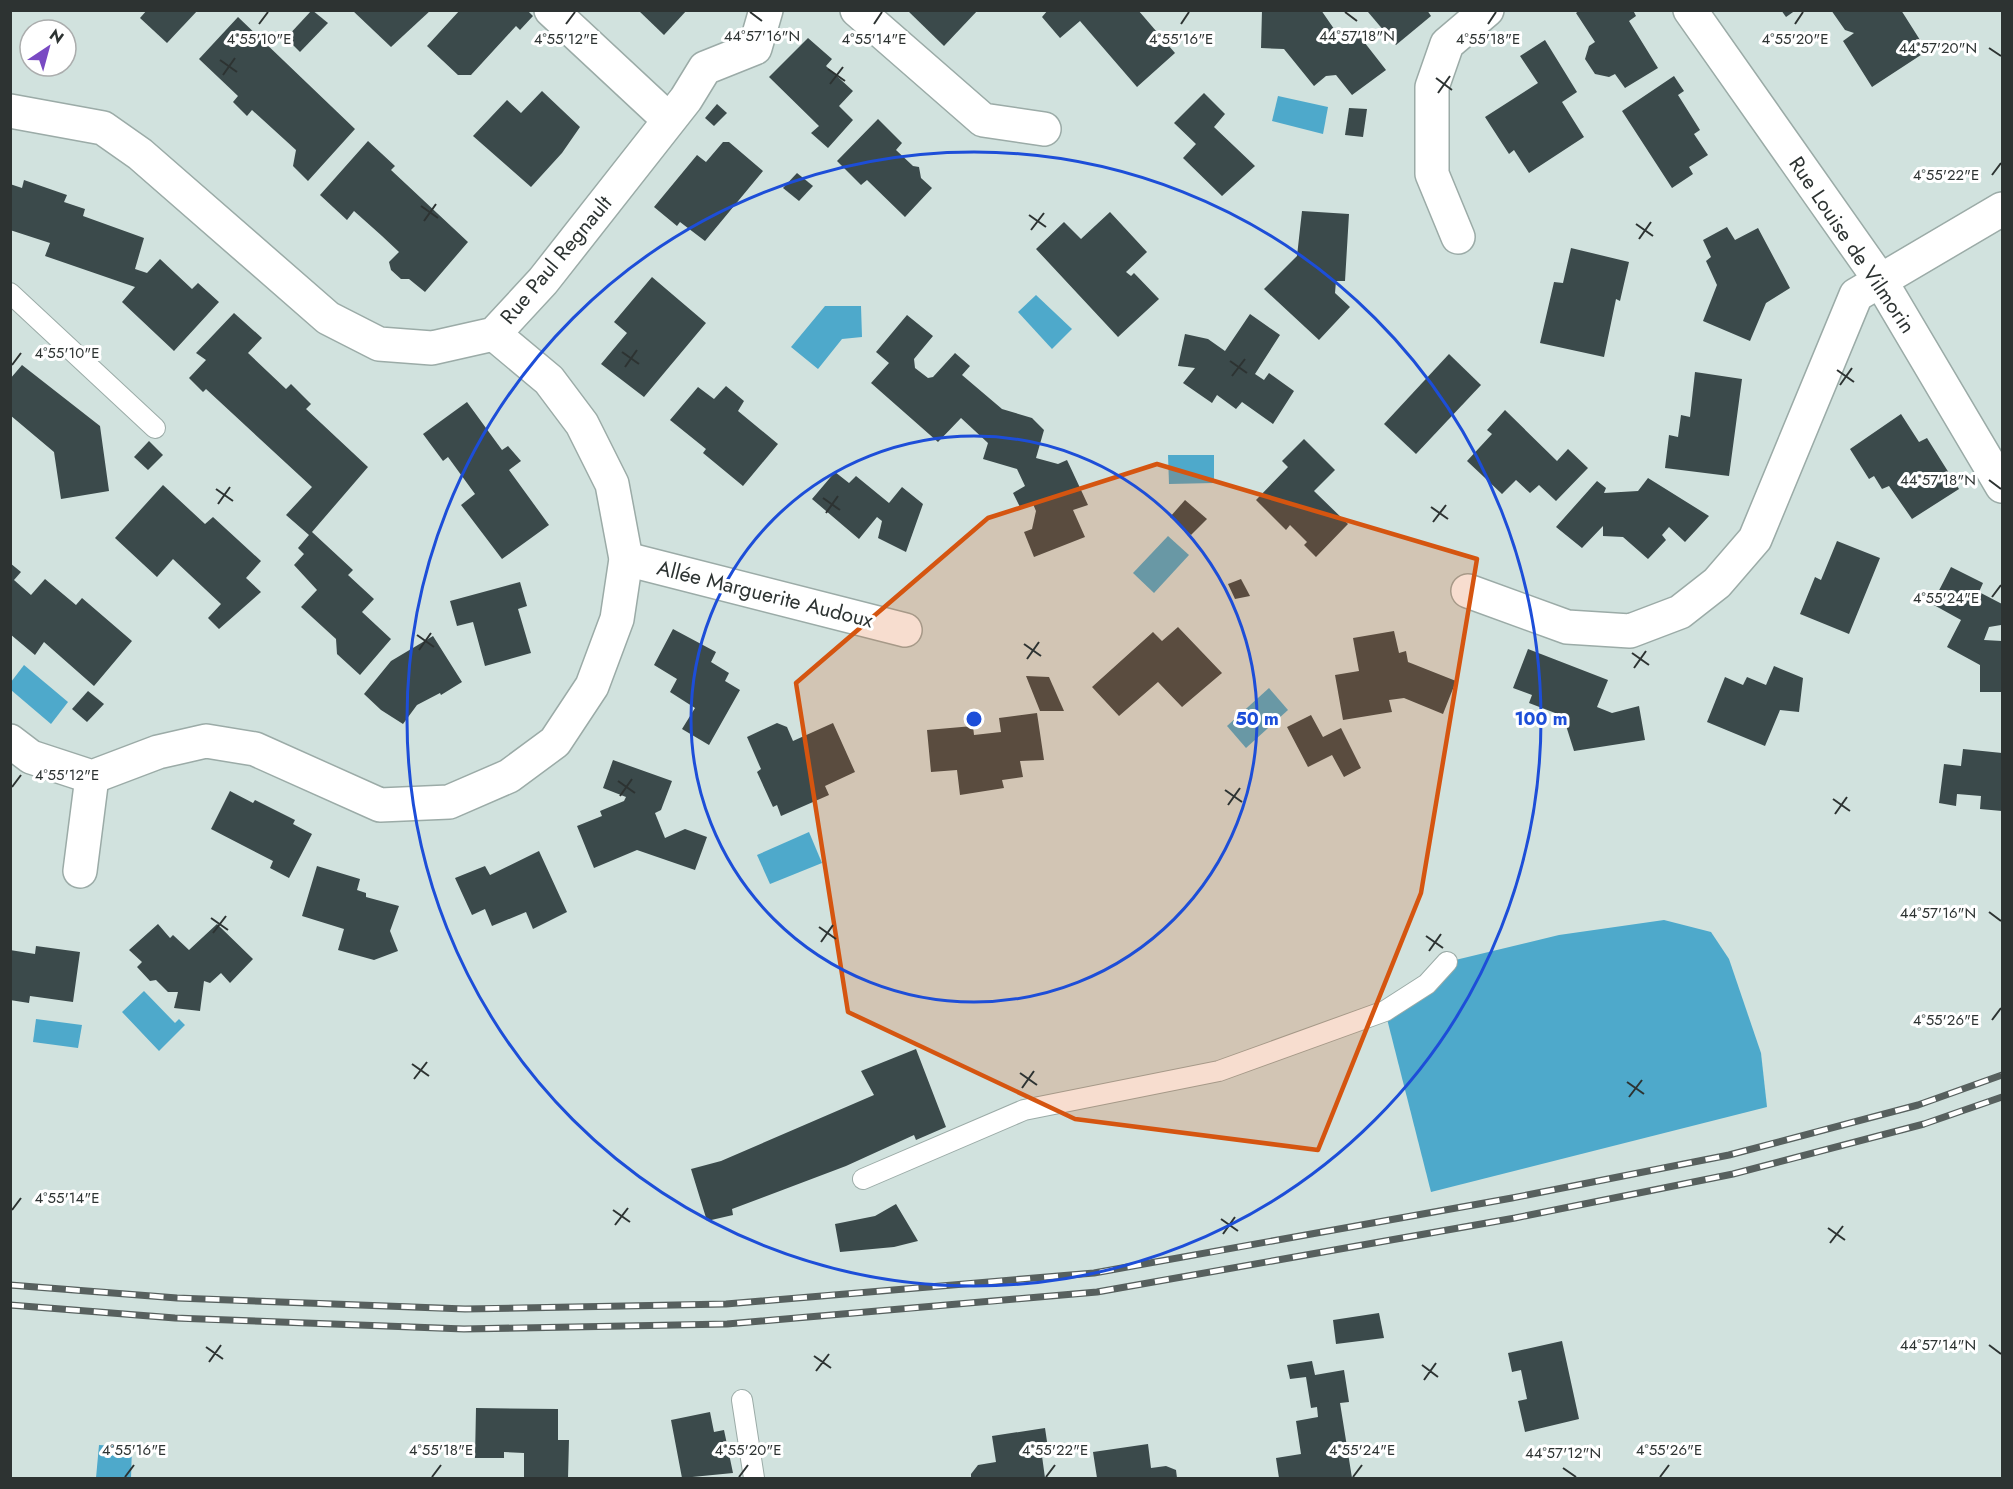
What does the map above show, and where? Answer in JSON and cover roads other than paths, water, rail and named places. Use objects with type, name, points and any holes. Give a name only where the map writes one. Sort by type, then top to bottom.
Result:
[{"type":"street","points":[[551,10],[668,119]]},
{"type":"street","name":"Rue Paul Regnault","points":[[10,111],[103,128],[140,153],[328,318],[378,344],[432,348],[494,334],[543,281],[686,99],[705,68],[755,48],[766,10]]},
{"type":"street","points":[[857,10],[982,120],[1044,129]]},
{"type":"street","points":[[1458,237],[1432,174],[1432,87],[1448,44],[1486,10]]},
{"type":"street","name":"Rue Louise de Vilmorin","points":[[1690,10],[1880,280],[2002,486]]},
{"type":"street","points":[[1468,591],[1567,627],[1630,631],[1680,612],[1717,583],[1755,539],[1856,295],[2002,209]]},
{"type":"street","points":[[10,741],[31,757],[92,777],[158,752],[206,741],[255,749],[380,805],[449,802],[509,776],[555,742],[592,686],[616,619],[626,559],[612,484],[582,424],[549,380],[494,334]]},
{"type":"street","name":"Allée Marguerite Audoux","points":[[626,559],[905,630]]},
{"type":"street","points":[[80,872],[92,777]]},
{"type":"lane","points":[[10,293],[155,428]]},
{"type":"lane","points":[[863,1179],[1024,1110],[1219,1071],[1385,1011],[1427,984],[1447,962]]},
{"type":"lane","points":[[742,1400],[754,1479]]},
{"type":"water","points":[[1278,96],[1328,107],[1323,134],[1272,121]]},
{"type":"water","points":[[1036,295],[1072,329],[1052,349],[1018,312]]},
{"type":"water","points":[[825,306],[861,306],[862,337],[842,339],[818,369],[791,347]]},
{"type":"water","points":[[1168,455],[1214,455],[1214,483],[1169,484]]},
{"type":"water","points":[[1168,536],[1189,555],[1154,593],[1133,573]]},
{"type":"water","points":[[24,665],[68,702],[51,724],[11,690],[11,682]]},
{"type":"water","points":[[1269,688],[1288,710],[1246,748],[1227,726]]},
{"type":"water","points":[[809,832],[822,863],[770,884],[757,855]]},
{"type":"water","points":[[1664,920],[1711,932],[1729,959],[1761,1053],[1767,1107],[1431,1192],[1385,1011],[1447,962],[1559,935]]},
{"type":"water","points":[[144,991],[175,1023],[179,1019],[185,1025],[159,1051],[122,1012]]},
{"type":"water","points":[[36,1019],[82,1025],[78,1048],[33,1042]]},
{"type":"water","points":[[99,1445],[132,1447],[131,1478],[96,1478]]},
{"type":"railway","points":[[10,1285],[177,1298],[465,1309],[726,1304],[1094,1273],[1512,1198],[1729,1155],[1918,1105],[2002,1075]]},
{"type":"railway","points":[[10,1305],[175,1318],[464,1329],[727,1324],[1097,1292],[1515,1218],[1733,1174],[1924,1124],[2002,1097]]}]
